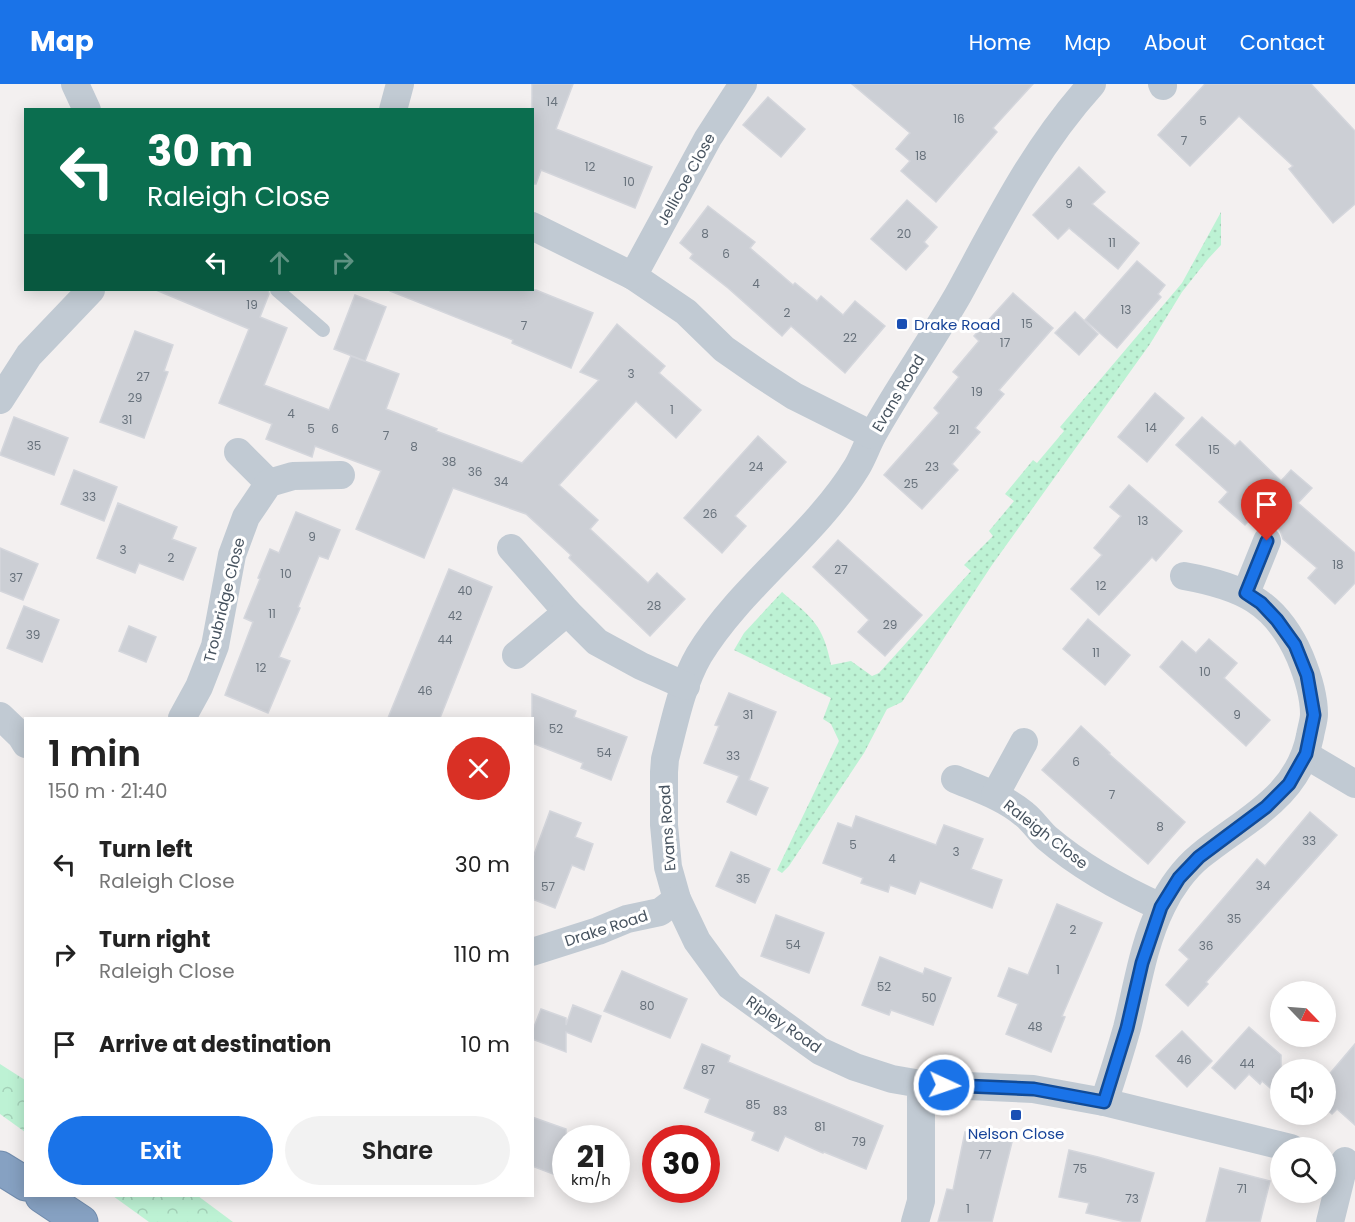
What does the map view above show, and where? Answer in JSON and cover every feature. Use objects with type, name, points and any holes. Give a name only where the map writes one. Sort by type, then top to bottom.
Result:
[{"type":"highway","points":[[0,1168],[24,1183]]},
{"type":"highway","points":[[44,1197],[81,1222]]},
{"type":"street","points":[[75,84],[86,108]]},
{"type":"street","points":[[394,108],[400,84]]},
{"type":"street","name":"Jellicoe Close","points":[[633,276],[708,138],[743,84]]},
{"type":"street","name":"Evans Road","points":[[677,899],[668,867],[663,772],[690,674],[722,622],[828,506],[856,467],[872,435],[956,297],[1019,182],[1075,103],[1092,84]]},
{"type":"street","points":[[534,227],[633,276],[686,312],[724,349],[760,374],[794,396],[872,435]]},
{"type":"street","points":[[0,400],[29,355],[90,291]]},
{"type":"street","points":[[238,452],[269,483],[293,476],[341,475]]},
{"type":"street","name":"Troubridge Close","points":[[183,717],[199,687],[215,646],[232,555],[246,517],[269,483]]},
{"type":"street","points":[[1246,593],[1267,541]]},
{"type":"street","points":[[511,548],[567,612],[597,642],[641,666],[686,686]]},
{"type":"street","points":[[1104,1102],[1127,1028],[1142,963],[1161,907],[1179,878],[1199,857],[1266,807],[1289,784],[1306,754],[1314,715],[1307,675],[1295,645],[1277,620],[1261,603],[1246,593],[1214,581],[1184,576]]},
{"type":"street","points":[[516,655],[567,612]]},
{"type":"street","points":[[0,716],[24,741]]},
{"type":"street","name":"Raleigh Close","points":[[995,795],[1024,742]]},
{"type":"street","points":[[1306,754],[1355,784]]},
{"type":"street","name":"Raleigh Close","points":[[955,779],[995,795],[1024,814],[1046,837],[1090,869],[1127,892],[1161,907]]},
{"type":"street","name":"Drake Road","points":[[534,951],[598,931],[627,919],[660,912],[677,899]]},
{"type":"street","name":"Ripley Road","points":[[677,899],[697,941],[730,986],[820,1051],[855,1067],[892,1079],[921,1084],[1034,1089],[1104,1102],[1270,1143]]},
{"type":"street","points":[[915,1222],[921,1201],[921,1084]]},
{"type":"street","points":[[1330,1222],[1342,1159]]},
{"type":"lane","points":[[278,291],[323,330]]},
{"type":"green space","points":[[1221,212],[1221,245],[1182,292],[1150,344],[992,565],[902,702],[887,709],[864,753],[789,866],[782,873],[777,870],[839,741],[831,724],[823,719],[831,698],[734,650],[744,633],[782,592],[815,623],[824,640],[831,665],[851,661],[872,676],[879,673],[971,571],[964,565],[993,536],[989,531],[1014,501],[1005,494],[1033,460],[1037,463],[1064,431],[1060,427],[1182,283]]},
{"type":"green space","points":[[0,1064],[24,1079],[24,1131],[0,1114]]},
{"type":"green space","points":[[114,1197],[199,1197],[233,1222],[149,1222]]},
{"type":"building","points":[[532,84],[573,84],[556,129],[652,167],[635,208],[541,170],[534,184],[534,108],[532,108]]},
{"type":"building","points":[[852,84],[1033,84],[993,128],[997,132],[936,202],[901,171],[910,161],[896,149],[910,133]]},
{"type":"building","points":[[1205,84],[1311,84],[1355,131],[1355,204],[1333,223],[1289,169],[1293,166],[1239,116],[1190,166],[1158,135]]},
{"type":"building","points":[[768,97],[805,129],[781,157],[743,125]]},
{"type":"building","points":[[1079,167],[1105,192],[1092,204],[1139,243],[1118,269],[1069,228],[1058,239],[1033,215]]},
{"type":"building","points":[[907,200],[937,227],[924,242],[928,246],[906,270],[871,239]]},
{"type":"building","points":[[708,206],[755,242],[750,248],[793,285],[795,283],[817,301],[821,296],[843,315],[855,301],[885,326],[845,373],[791,326],[782,336],[690,258],[693,254],[680,243]]},
{"type":"building","points":[[1137,261],[1165,285],[1158,294],[1161,297],[1117,348],[1085,320]]},
{"type":"building","points":[[536,290],[593,313],[571,368],[512,343],[513,340],[390,291]]},
{"type":"building","points":[[158,291],[268,291],[260,317],[287,328],[264,385],[329,410],[351,356],[399,374],[386,409],[437,429],[436,431],[522,463],[599,380],[580,372],[617,324],[665,366],[659,373],[701,410],[676,438],[636,401],[559,485],[598,520],[590,529],[648,583],[657,573],[685,599],[650,636],[569,558],[571,555],[526,514],[453,488],[424,558],[356,529],[381,471],[315,446],[312,457],[266,439],[272,424],[219,403],[249,329]]},
{"type":"building","points":[[1013,293],[1053,328],[999,390],[1004,394],[975,428],[980,432],[952,464],[958,470],[922,509],[884,475],[939,413],[934,408],[959,377],[953,372],[979,341],[974,336]]},
{"type":"building","points":[[355,295],[386,307],[365,361],[334,349]]},
{"type":"building","points":[[1075,312],[1098,334],[1079,355],[1055,333]]},
{"type":"building","points":[[135,331],[173,345],[164,371],[168,372],[144,438],[100,422]]},
{"type":"building","points":[[1155,393],[1184,418],[1147,462],[1118,437]]},
{"type":"building","points":[[14,417],[68,438],[54,475],[0,455]]},
{"type":"building","points":[[1202,417],[1235,446],[1240,441],[1281,481],[1291,470],[1312,488],[1298,503],[1355,553],[1355,583],[1335,604],[1308,578],[1317,568],[1283,539],[1280,530],[1267,525],[1255,514],[1245,525],[1219,502],[1228,492],[1176,445]]},
{"type":"building","points":[[758,436],[786,462],[735,516],[746,526],[722,553],[684,518]]},
{"type":"building","points":[[74,470],[117,487],[104,521],[61,504]]},
{"type":"building","points":[[1129,485],[1182,531],[1156,561],[1152,557],[1099,615],[1071,589],[1102,555],[1094,548],[1121,516],[1110,507]]},
{"type":"building","points":[[118,503],[177,527],[172,539],[196,548],[183,580],[139,563],[135,573],[97,558]]},
{"type":"building","points":[[296,512],[340,530],[328,559],[319,556],[298,607],[300,608],[279,657],[290,661],[268,713],[225,695],[253,622],[244,618],[260,579],[258,578],[270,549],[279,553]]},
{"type":"building","points":[[838,540],[922,615],[885,656],[858,632],[869,620],[813,567]]},
{"type":"building","points":[[0,548],[38,564],[23,600],[0,591]]},
{"type":"building","points":[[449,569],[492,587],[440,717],[388,717]]},
{"type":"building","points":[[24,606],[59,620],[42,662],[7,648]]},
{"type":"building","points":[[1088,619],[1130,655],[1105,685],[1063,649]]},
{"type":"building","points":[[129,626],[156,637],[146,662],[119,651]]},
{"type":"building","points":[[1209,639],[1237,663],[1224,678],[1270,720],[1246,746],[1160,667],[1182,641],[1196,653]]},
{"type":"building","points":[[729,693],[776,712],[749,780],[768,788],[756,815],[727,802],[739,776],[704,763],[719,726],[715,725]]},
{"type":"building","points":[[532,694],[576,711],[574,717],[627,737],[611,780],[581,768],[583,763],[534,744],[534,717],[532,717]]},
{"type":"building","points":[[1081,726],[1185,822],[1148,864],[1042,770]]},
{"type":"building","points":[[550,811],[581,823],[575,837],[593,844],[584,870],[572,865],[555,908],[534,900],[534,855]]},
{"type":"building","points":[[1310,812],[1337,835],[1206,982],[1208,984],[1188,1006],[1166,985],[1189,959],[1179,950],[1257,859],[1265,866]]},
{"type":"building","points":[[856,816],[936,845],[944,825],[983,839],[971,869],[1002,880],[992,908],[920,881],[915,894],[890,885],[888,892],[861,883],[863,878],[823,863],[838,823],[852,828]]},
{"type":"building","points":[[731,852],[770,869],[755,903],[716,886]]},
{"type":"building","points":[[1057,904],[1102,923],[1062,1016],[1065,1017],[1051,1052],[1006,1034],[1018,1004],[998,996],[1009,968],[1028,975]]},
{"type":"building","points":[[776,915],[824,933],[809,973],[761,956]]},
{"type":"building","points":[[880,957],[923,974],[925,968],[951,978],[933,1025],[891,1010],[889,1015],[862,1005]]},
{"type":"building","points":[[622,971],[687,999],[670,1038],[604,1011]]},
{"type":"building","points":[[573,1005],[601,1016],[591,1042],[566,1032],[566,1052],[534,1040],[534,1027],[541,1009],[566,1018],[566,1025]]},
{"type":"building","points":[[1249,1027],[1281,1055],[1281,1059],[1270,1059],[1270,1088],[1262,1081],[1260,1084],[1249,1074],[1235,1089],[1212,1068]]},
{"type":"building","points":[[1182,1031],[1212,1061],[1187,1087],[1156,1056]]},
{"type":"building","points":[[702,1044],[730,1056],[728,1062],[883,1126],[866,1169],[785,1136],[778,1151],[752,1140],[755,1132],[705,1112],[710,1099],[684,1088]]},
{"type":"building","points":[[1355,1044],[1355,1125],[1336,1110],[1336,1066]]},
{"type":"building","points":[[534,1118],[555,1125],[552,1125],[552,1174],[534,1167]]},
{"type":"building","points":[[965,1132],[1012,1142],[992,1222],[938,1222],[947,1189],[953,1190]]},
{"type":"building","points":[[1069,1150],[1154,1173],[1140,1222],[1126,1222],[1086,1213],[1089,1203],[1059,1197]]},
{"type":"building","points":[[1220,1168],[1270,1181],[1260,1222],[1206,1222]]},
{"type":"place","name":"Drake Road","points":[[902,324]]},
{"type":"place","name":"Nelson Close","points":[[1016,1115]]},
{"type":"route","points":[[944,1085],[1034,1089],[1104,1102],[1127,1028],[1142,963],[1161,907],[1179,878],[1199,857],[1266,807],[1289,784],[1306,754],[1314,715],[1307,675],[1295,645],[1277,620],[1261,603],[1246,593],[1267,541]]}]
